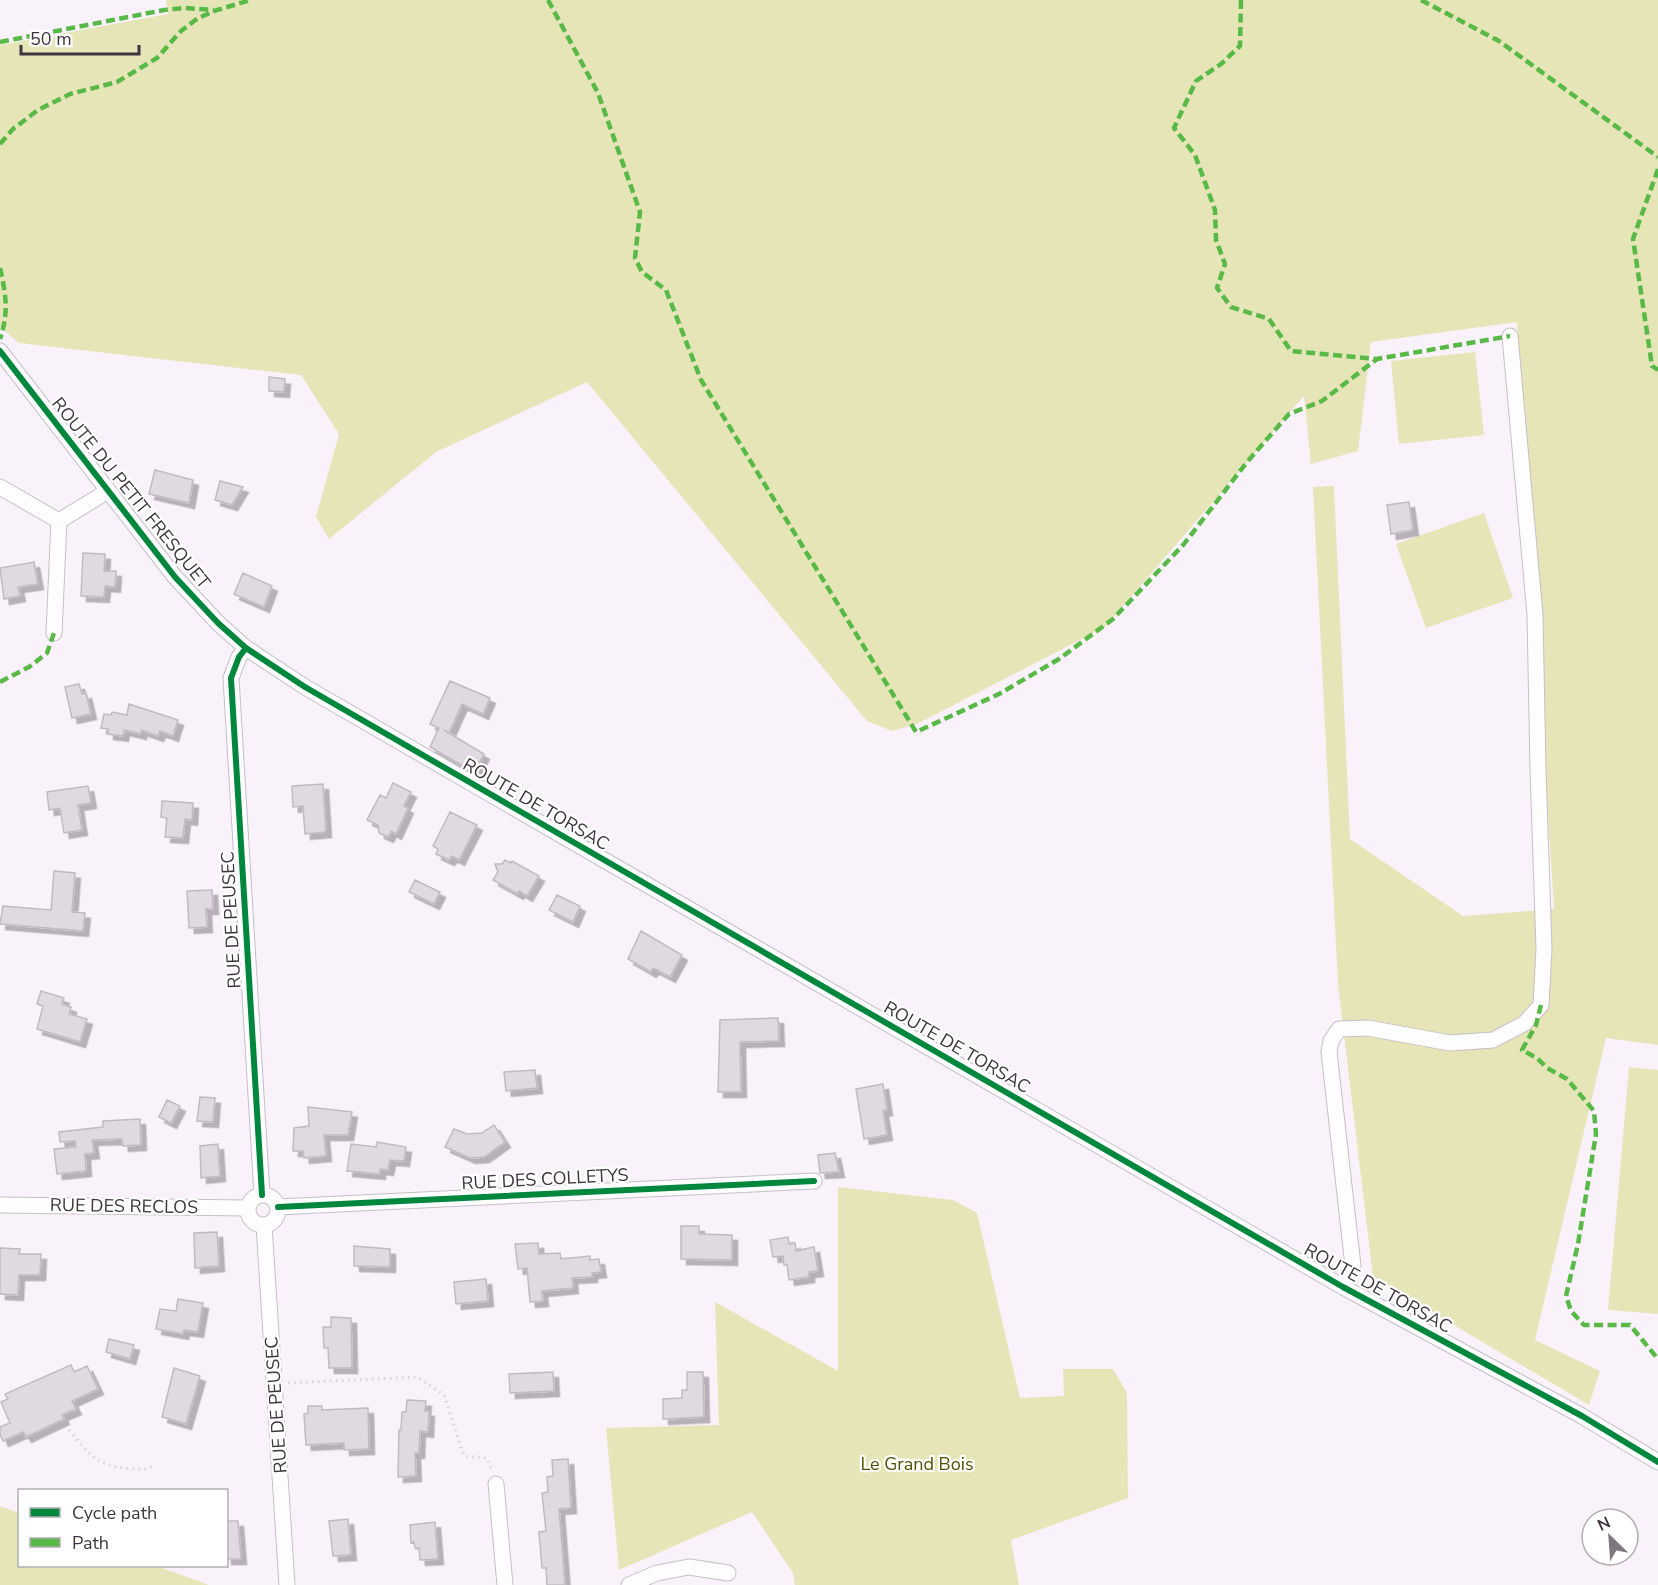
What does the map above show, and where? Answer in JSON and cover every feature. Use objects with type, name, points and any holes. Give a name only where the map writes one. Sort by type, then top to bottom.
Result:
[{"type":"street","points":[[1343,1287],[1353,1266],[1329,1052],[1331,1041],[1339,1029],[1368,1028],[1450,1043],[1493,1040],[1525,1023],[1541,1005],[1545,949],[1535,615],[1510,336]]},
{"type":"street","name":"ROUTE DU PETIT FRESQUET","points":[[0,351],[175,577],[218,623],[246,648]]},
{"type":"street","points":[[0,487],[59,521]]},
{"type":"street","points":[[59,521],[108,491]]},
{"type":"street","points":[[54,633],[59,521]]},
{"type":"street","name":"ROUTE DE TORSAC","points":[[246,648],[326,699],[1343,1287],[1582,1416],[1658,1462]]},
{"type":"street","name":"RUE DE PEUSEC","points":[[246,648],[239,657],[231,678],[262,1195]]},
{"type":"street","name":"RUE DES COLLETYS","points":[[278,1207],[814,1181]]},
{"type":"street","points":[[262,1195],[271,1197],[278,1207],[273,1221],[264,1225],[252,1220],[248,1208],[253,1199],[262,1195]]},
{"type":"street","name":"RUE DES RECLOS","points":[[0,1205],[248,1208]]},
{"type":"street","name":"RUE DE PEUSEC","points":[[264,1225],[287,1585]]},
{"type":"street","points":[[496,1484],[505,1585]]},
{"type":"street","points":[[629,1585],[657,1573],[689,1567],[728,1573]]},
{"type":"path","points":[[274,1383],[417,1377],[444,1395],[464,1456],[487,1458],[496,1484]]},
{"type":"path","points":[[69,1430],[92,1457],[109,1467],[147,1469],[153,1466]]},
{"type":"green space","points":[[166,0],[1658,0],[1658,1045],[1606,1038],[1535,1340],[1600,1371],[1589,1405],[1373,1277],[1338,984],[1313,487],[1334,486],[1350,839],[1463,916],[1554,909],[1517,322],[1371,342],[1358,451],[1311,464],[1304,396],[1105,627],[917,724],[892,731],[867,721],[587,382],[436,452],[329,539],[316,517],[339,434],[301,375],[19,343],[0,327],[0,45],[168,14]]},
{"type":"green space","points":[[1475,352],[1484,435],[1399,444],[1391,361]]},
{"type":"green space","points":[[1484,513],[1513,598],[1426,628],[1396,544]]},
{"type":"green space","points":[[1629,1067],[1658,1070],[1658,1314],[1608,1310]]},
{"type":"green space","name":"Le Grand Bois","points":[[838,1187],[953,1200],[977,1213],[1020,1398],[1064,1396],[1063,1369],[1113,1369],[1127,1393],[1128,1498],[1011,1540],[1019,1585],[795,1585],[793,1573],[752,1512],[619,1570],[606,1428],[719,1425],[715,1302],[838,1371]]},
{"type":"green space","points":[[0,1506],[18,1513],[18,1567],[160,1567],[209,1585],[0,1585]]},
{"type":"building","points":[[269,377],[285,379],[284,392],[269,391]]},
{"type":"building","points":[[155,470],[193,480],[189,503],[149,494]]},
{"type":"building","points":[[220,481],[243,487],[232,505],[215,500]]},
{"type":"building","points":[[1409,502],[1413,530],[1391,534],[1387,505]]},
{"type":"building","points":[[83,553],[105,554],[104,571],[116,571],[115,587],[105,586],[104,597],[81,596]]},
{"type":"building","points":[[34,562],[38,584],[18,587],[20,596],[4,599],[0,568]]},
{"type":"building","points":[[243,573],[272,586],[264,607],[234,594]]},
{"type":"building","points":[[450,681],[490,698],[483,714],[462,704],[449,733],[484,754],[474,772],[430,747],[439,728],[430,724]]},
{"type":"building","points":[[79,684],[82,694],[86,693],[91,714],[72,718],[65,687]]},
{"type":"building","points":[[129,704],[178,720],[173,736],[160,731],[158,736],[141,730],[141,734],[124,730],[123,736],[108,734],[108,729],[101,728],[104,714],[111,715],[112,712],[127,715]]},
{"type":"building","points":[[393,783],[411,792],[404,806],[408,808],[396,834],[391,831],[388,837],[379,833],[378,825],[367,820],[380,795],[386,798]]},
{"type":"building","points":[[323,784],[326,832],[305,834],[303,806],[293,807],[292,786]]},
{"type":"building","points":[[88,786],[91,803],[78,805],[82,830],[64,833],[60,808],[49,810],[47,792]]},
{"type":"building","points":[[162,801],[193,803],[192,820],[185,819],[183,838],[165,837],[167,818],[161,817]]},
{"type":"building","points":[[450,812],[477,825],[459,860],[452,856],[449,860],[436,854],[438,849],[433,846]]},
{"type":"building","points":[[505,860],[511,863],[512,861],[539,876],[527,896],[519,891],[518,894],[493,880],[498,872],[495,864],[502,864]]},
{"type":"building","points":[[54,871],[75,873],[72,912],[85,913],[83,931],[0,924],[3,906],[51,910]]},
{"type":"building","points":[[415,880],[440,892],[434,904],[409,892]]},
{"type":"building","points":[[212,890],[213,909],[206,909],[207,927],[189,928],[187,891]]},
{"type":"building","points":[[557,895],[580,906],[573,922],[549,910]]},
{"type":"building","points":[[641,931],[682,955],[670,977],[653,968],[651,972],[628,959]]},
{"type":"building","points":[[41,991],[64,998],[62,1004],[71,1007],[69,1014],[87,1019],[80,1042],[37,1029],[43,1006],[37,1004]]},
{"type":"building","points":[[778,1018],[779,1041],[740,1042],[741,1092],[718,1092],[720,1020]]},
{"type":"building","points":[[535,1070],[537,1088],[506,1091],[504,1072]]},
{"type":"building","points":[[883,1084],[887,1110],[883,1111],[887,1135],[864,1139],[856,1089]]},
{"type":"building","points":[[200,1097],[215,1098],[213,1122],[197,1121]]},
{"type":"building","points":[[167,1100],[180,1106],[171,1123],[159,1117]]},
{"type":"building","points":[[308,1107],[352,1112],[348,1135],[324,1135],[326,1156],[304,1158],[303,1151],[293,1151],[294,1128],[309,1126]]},
{"type":"building","points":[[140,1119],[141,1145],[123,1146],[122,1139],[92,1140],[94,1153],[85,1154],[86,1171],[57,1174],[54,1149],[76,1147],[75,1141],[60,1142],[59,1132],[103,1127],[103,1121]]},
{"type":"building","points":[[494,1125],[505,1142],[484,1157],[470,1158],[445,1147],[454,1129],[467,1134],[482,1133]]},
{"type":"building","points":[[377,1142],[406,1147],[404,1161],[390,1160],[388,1170],[380,1169],[380,1174],[347,1171],[351,1144],[376,1147]]},
{"type":"building","points":[[218,1144],[220,1176],[201,1178],[200,1146]]},
{"type":"building","points":[[835,1153],[839,1172],[820,1173],[818,1155]]},
{"type":"building","points":[[681,1226],[699,1226],[699,1234],[732,1235],[732,1260],[681,1259]]},
{"type":"building","points":[[217,1232],[219,1266],[195,1268],[194,1233]]},
{"type":"building","points":[[788,1237],[789,1244],[795,1243],[796,1251],[814,1247],[818,1271],[809,1272],[809,1277],[789,1280],[783,1256],[773,1257],[770,1240]]},
{"type":"building","points":[[538,1243],[539,1254],[560,1253],[561,1259],[590,1256],[590,1260],[599,1259],[601,1272],[592,1273],[592,1277],[572,1278],[573,1288],[542,1291],[543,1301],[530,1302],[527,1268],[518,1269],[515,1244]]},
{"type":"building","points":[[354,1246],[390,1249],[390,1267],[354,1266]]},
{"type":"building","points":[[0,1248],[20,1249],[19,1254],[41,1254],[40,1275],[19,1275],[18,1295],[0,1294]]},
{"type":"building","points":[[486,1279],[488,1301],[456,1304],[454,1282]]},
{"type":"building","points":[[178,1299],[203,1303],[198,1332],[184,1330],[183,1334],[156,1329],[160,1309],[176,1311]]},
{"type":"building","points":[[331,1317],[351,1318],[352,1368],[329,1368],[328,1348],[324,1348],[323,1327],[331,1327]]},
{"type":"building","points":[[109,1339],[134,1345],[130,1359],[106,1352]]},
{"type":"building","points":[[71,1365],[74,1372],[87,1366],[98,1389],[72,1401],[76,1409],[62,1415],[64,1419],[26,1437],[23,1432],[3,1441],[0,1427],[10,1423],[1,1402],[8,1399],[5,1394]]},
{"type":"building","points":[[174,1368],[200,1376],[186,1424],[162,1417]]},
{"type":"building","points":[[553,1372],[554,1391],[510,1393],[509,1374]]},
{"type":"building","points":[[687,1372],[703,1372],[704,1417],[663,1419],[663,1399],[682,1398],[682,1390],[687,1390]]},
{"type":"building","points":[[407,1400],[426,1401],[425,1411],[429,1411],[428,1432],[420,1431],[419,1453],[415,1453],[416,1476],[398,1477],[399,1430],[401,1430],[402,1412],[406,1412]]},
{"type":"building","points":[[308,1406],[322,1406],[322,1410],[368,1408],[369,1449],[344,1450],[344,1443],[306,1445],[304,1414],[308,1413]]},
{"type":"building","points":[[568,1459],[571,1508],[559,1509],[565,1585],[547,1585],[546,1568],[542,1568],[539,1532],[546,1531],[542,1493],[548,1492],[547,1477],[553,1476],[552,1460]]},
{"type":"building","points":[[348,1519],[351,1555],[333,1556],[329,1521]]},
{"type":"building","points":[[228,1521],[238,1521],[241,1559],[228,1559]]},
{"type":"building","points":[[435,1522],[438,1559],[420,1560],[419,1548],[415,1548],[414,1542],[411,1543],[410,1525]]},
{"type":"marked path","points":[[0,144],[13,129],[38,110],[70,94],[117,82],[157,58],[181,31],[198,18],[251,0]]},
{"type":"marked path","points":[[548,0],[598,93],[640,212],[635,258],[642,272],[666,290],[701,380],[916,732],[999,694],[1059,659],[1113,619],[1184,544],[1247,462],[1289,414],[1322,401],[1377,359]]},
{"type":"marked path","points":[[1241,0],[1240,46],[1221,64],[1196,81],[1174,128],[1195,155],[1215,210],[1216,240],[1225,264],[1217,288],[1231,307],[1269,319],[1291,351],[1377,359],[1510,336]]},
{"type":"marked path","points":[[1421,0],[1499,41],[1658,157]]},
{"type":"marked path","points":[[0,42],[164,10],[185,8],[214,10]]},
{"type":"marked path","points":[[1658,169],[1633,239],[1652,366],[1658,370]]},
{"type":"marked path","points":[[0,268],[6,304],[0,339]]},
{"type":"marked path","points":[[0,682],[29,667],[47,653],[54,633]]},
{"type":"marked path","points":[[1541,1005],[1536,1025],[1522,1050],[1567,1079],[1594,1111],[1596,1134],[1578,1244],[1566,1296],[1571,1311],[1584,1325],[1630,1325],[1658,1359]]},
{"type":"cycle path","points":[[0,351],[175,577],[218,623],[246,648],[305,687],[1343,1287],[1582,1416],[1658,1462]]},
{"type":"cycle path","points":[[246,648],[239,657],[231,678],[262,1195]]},
{"type":"cycle path","points":[[278,1207],[814,1181]]}]
